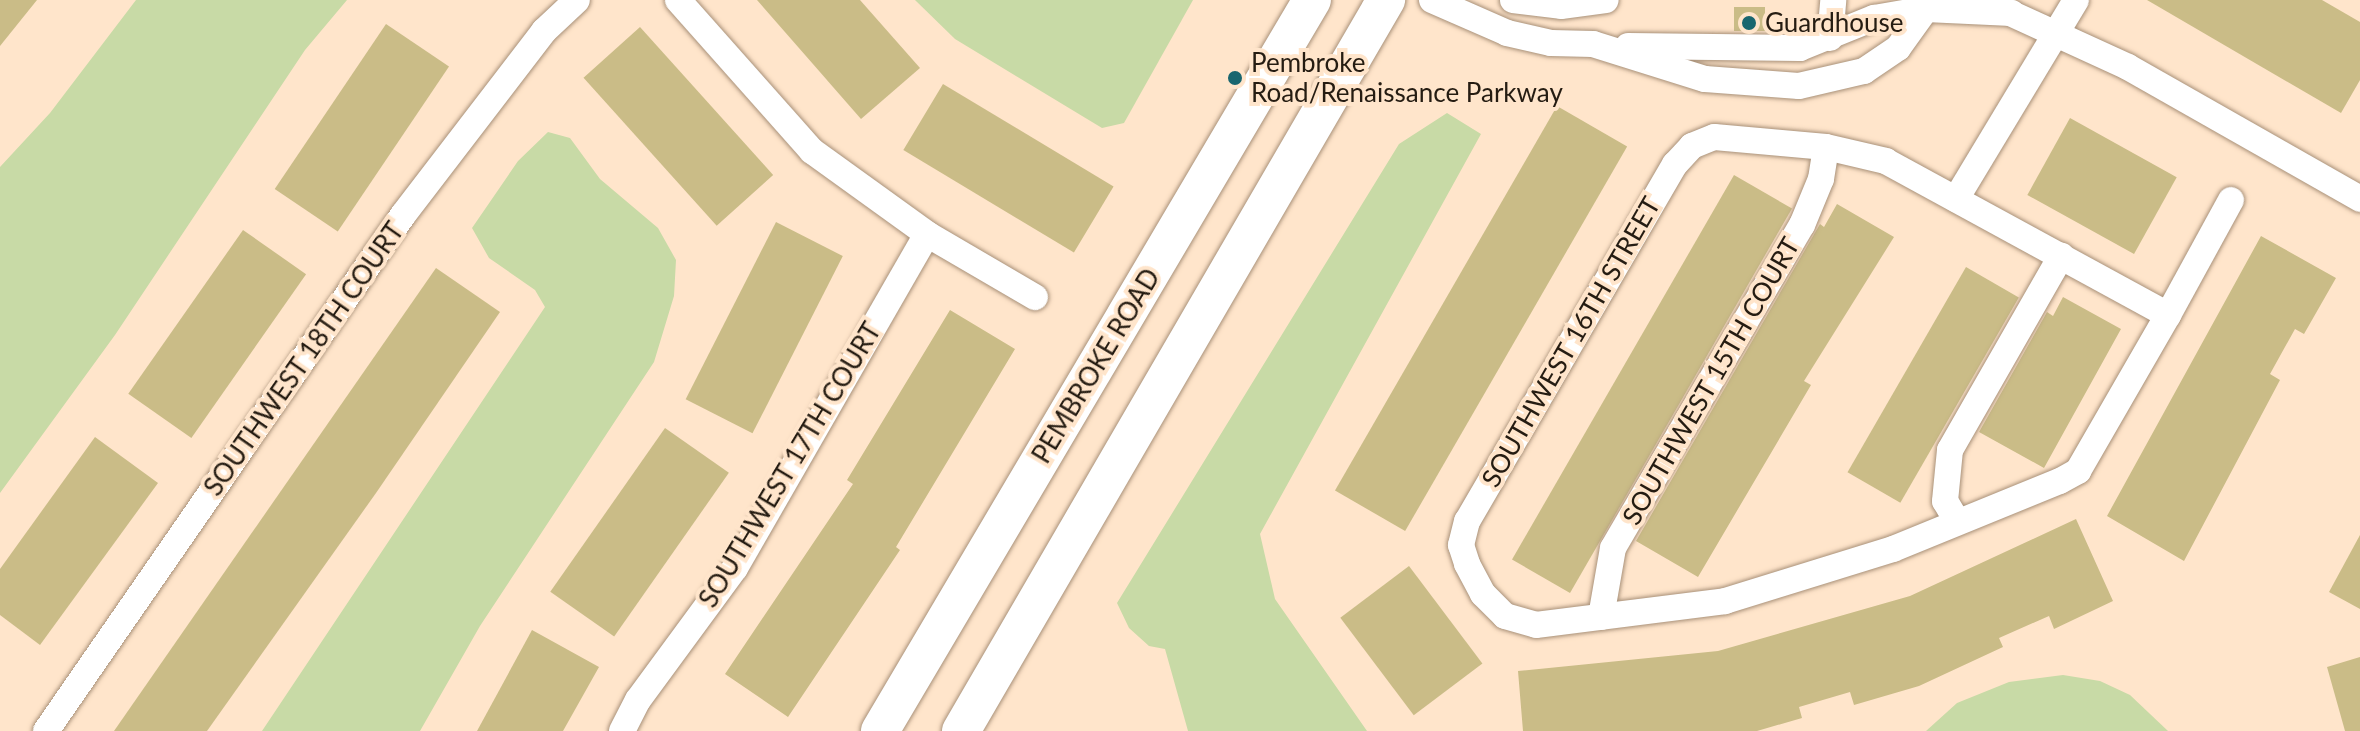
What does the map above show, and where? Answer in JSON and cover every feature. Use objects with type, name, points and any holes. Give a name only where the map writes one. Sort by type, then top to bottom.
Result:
[{"type":"main road","name":"PEMBROKE ROAD","points":[[880,731],[1312,0]]},
{"type":"main road","points":[[961,731],[1386,0]]},
{"type":"street","name":"SOUTHWEST 18TH COURT","points":[[46,731],[403,215],[544,31],[577,0]]},
{"type":"street","points":[[678,0],[812,151],[927,234],[1035,297]]},
{"type":"street","points":[[1432,0],[1507,33],[1551,43],[1593,44],[1800,48],[1874,18],[1926,9],[2012,13]]},
{"type":"street","points":[[1513,0],[1561,6],[1606,0]]},
{"type":"street","points":[[1830,38],[1833,0]]},
{"type":"street","points":[[1979,0],[2058,32],[2360,199]]},
{"type":"street","points":[[1956,199],[2022,83],[2076,0]]},
{"type":"street","points":[[1593,44],[1705,79],[1799,86],[1832,82],[1864,71],[1898,48],[1926,9]]},
{"type":"street","name":"SOUTHWEST 16TH STREET","points":[[1601,617],[1536,625],[1505,616],[1483,594],[1461,545],[1467,521],[1675,164],[1692,146],[1714,137],[1826,147]]},
{"type":"street","points":[[1826,147],[1886,161],[2168,315]]},
{"type":"street","name":"SOUTHWEST 15TH COURT","points":[[1601,617],[1613,548],[1802,225],[1821,179],[1826,147]]},
{"type":"street","points":[[1601,617],[1725,601],[1893,549],[2078,471],[2231,200]]},
{"type":"street","name":"SOUTHWEST 17TH COURT","points":[[622,731],[638,700],[735,568],[927,234]]},
{"type":"street","points":[[1957,521],[1945,501],[1950,450],[2061,256]]},
{"type":"shaded area","points":[[136,0],[347,0],[305,50],[115,335],[0,493],[0,167],[50,113]]},
{"type":"shaded area","points":[[915,0],[1193,0],[1124,123],[1102,128],[955,39]]},
{"type":"shaded area","points":[[1447,113],[1481,134],[1260,534],[1275,599],[1367,731],[1188,731],[1165,649],[1149,646],[1129,628],[1117,603],[1399,144]]},
{"type":"shaded area","points":[[548,132],[570,138],[600,179],[658,228],[676,260],[674,296],[654,362],[480,626],[420,731],[262,731],[545,307],[535,290],[489,258],[472,228],[518,161]]},
{"type":"shaded area","points":[[2063,675],[2100,681],[2130,695],[2168,731],[1926,731],[1957,703],[2009,682]]},
{"type":"building","points":[[0,0],[37,0],[0,46]]},
{"type":"building","points":[[757,0],[860,0],[920,68],[861,119]]},
{"type":"building","points":[[2147,0],[2322,0],[2360,22],[2360,80],[2341,113]]},
{"type":"building","name":"Guardhouse","points":[[1734,7],[1765,7],[1765,31],[1734,31]]},
{"type":"building","points":[[386,24],[449,66],[338,231],[275,189]]},
{"type":"building","points":[[640,27],[773,175],[717,226],[584,78]]},
{"type":"building","points":[[943,84],[1114,186],[1074,252],[903,150]]},
{"type":"building","points":[[1557,106],[1627,146],[1405,531],[1335,491]]},
{"type":"building","points":[[2070,118],[2177,177],[2134,254],[2027,195]]},
{"type":"building","points":[[1734,175],[1792,209],[1570,593],[1512,560]]},
{"type":"building","points":[[1837,204],[1894,237],[1804,381],[1811,385],[1698,577],[1636,541],[1820,224],[1824,227]]},
{"type":"building","points":[[776,222],[843,256],[752,433],[686,399]]},
{"type":"building","points":[[243,230],[306,274],[191,438],[128,394]]},
{"type":"building","points":[[2261,236],[2336,278],[2304,334],[2295,329],[2270,374],[2280,380],[2184,561],[2107,516]]},
{"type":"building","points":[[1966,267],[2019,298],[1900,503],[1848,472]]},
{"type":"building","points":[[436,268],[500,312],[376,493],[207,731],[114,731]]},
{"type":"building","points":[[2063,297],[2121,329],[2044,468],[1979,432],[2047,312],[2053,316]]},
{"type":"building","points":[[950,310],[1015,349],[896,547],[900,550],[788,717],[725,674],[853,484],[847,480]]},
{"type":"building","points":[[665,428],[729,473],[614,637],[550,592]]},
{"type":"building","points":[[95,437],[158,483],[40,645],[0,615],[0,569]]},
{"type":"building","points":[[2076,519],[2113,601],[2054,629],[2049,616],[1999,638],[2003,647],[1919,686],[1854,705],[1850,692],[1799,707],[1802,718],[1757,731],[1523,731],[1518,671],[1718,651],[1910,596]]},
{"type":"building","points":[[2360,535],[2360,609],[2329,592]]},
{"type":"building","points":[[1409,566],[1482,663],[1414,715],[1340,618]]},
{"type":"building","points":[[532,630],[599,667],[563,731],[477,731]]},
{"type":"building","points":[[2360,657],[2360,731],[2345,731],[2327,667]]},
{"type":"place","name":"Guardhouse","points":[[1749,23]]},
{"type":"place","name":"Pembroke Road/Renaissance Parkway","points":[[1235,78]]}]
